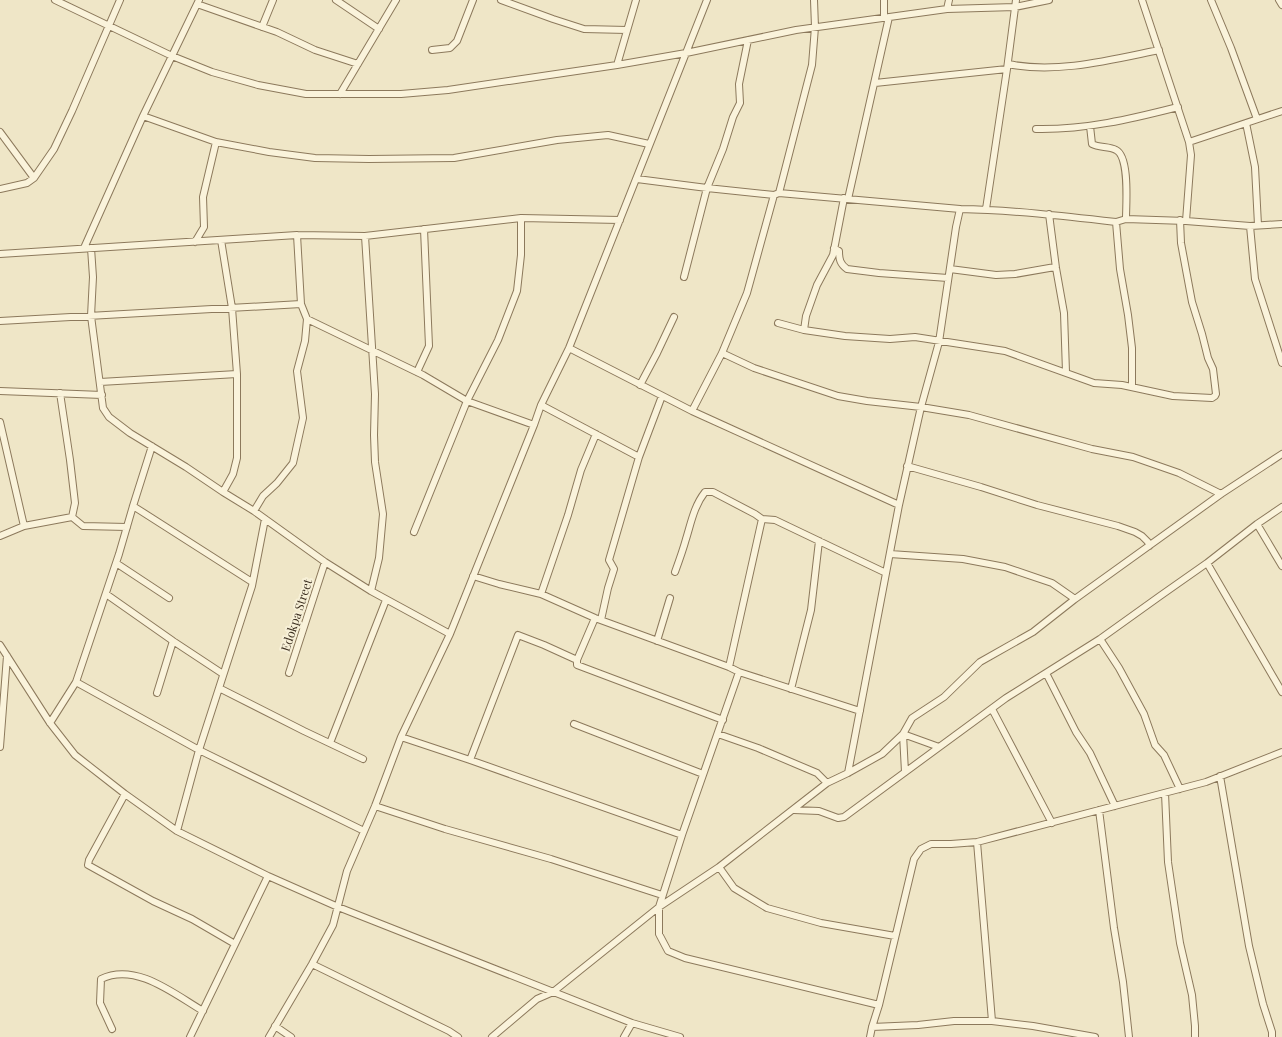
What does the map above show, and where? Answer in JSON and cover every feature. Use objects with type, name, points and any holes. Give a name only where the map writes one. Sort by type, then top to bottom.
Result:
[{"type":"street","points":[[55,0],[172,56],[212,72],[258,85],[306,94],[401,94],[448,90],[617,65],[686,53],[815,27],[947,9],[1015,7],[1049,0]]},
{"type":"street","points":[[0,189],[27,184],[34,178],[54,148],[120,0]]},
{"type":"street","points":[[262,27],[273,0]]},
{"type":"street","points":[[336,0],[379,29]]},
{"type":"street","points":[[340,94],[396,0]]},
{"type":"street","points":[[432,50],[450,48],[457,41],[473,0]]},
{"type":"street","points":[[501,0],[584,29],[627,30]]},
{"type":"street","points":[[617,65],[636,0]]},
{"type":"street","points":[[269,1037],[333,925],[347,871],[375,806],[401,737],[450,634],[541,405],[569,348],[707,0]]},
{"type":"street","points":[[692,411],[722,353],[747,293],[812,65],[815,27],[814,0]]},
{"type":"street","points":[[804,330],[806,316],[815,290],[820,277],[833,254],[875,82],[887,17],[884,0]]},
{"type":"street","points":[[947,9],[949,0]]},
{"type":"street","points":[[986,209],[1008,67],[1016,0]]},
{"type":"street","points":[[778,323],[804,330],[845,336],[890,339],[896,337],[915,337],[939,342],[1004,351],[1094,383],[1132,387],[1173,396],[1212,398],[1215,396],[1213,370],[1208,358],[1192,302],[1182,243],[1183,220],[1191,155],[1189,142],[1142,0]]},
{"type":"street","points":[[1211,0],[1231,48],[1257,119]]},
{"type":"street","points":[[1279,0],[1282,5]]},
{"type":"street","points":[[84,248],[143,116],[198,2],[277,32],[315,50],[358,64]]},
{"type":"street","points":[[684,277],[707,188],[723,149],[733,117],[740,103],[739,84],[748,40]]},
{"type":"street","points":[[875,82],[1008,67],[1080,65],[1159,50]]},
{"type":"street","points":[[1036,129],[1061,130],[1090,126],[1132,119],[1178,108]]},
{"type":"street","points":[[1189,142],[1282,111]]},
{"type":"street","points":[[143,116],[216,142],[268,152],[316,158],[454,158],[557,140],[608,135],[650,144]]},
{"type":"street","points":[[1246,123],[1255,167],[1258,225]]},
{"type":"street","points":[[1090,126],[1092,144],[1120,152],[1126,173],[1126,219]]},
{"type":"street","points":[[0,132],[34,178]]},
{"type":"street","points":[[195,242],[204,228],[203,197],[216,142]]},
{"type":"street","points":[[637,179],[707,188],[846,198],[960,209],[986,209],[1049,214],[1116,222],[1126,219],[1183,220],[1250,226],[1282,224]]},
{"type":"street","points":[[848,773],[907,466],[939,342],[960,209]]},
{"type":"street","points":[[1049,214],[1055,266],[1064,313],[1066,372]]},
{"type":"street","points":[[0,254],[297,235],[365,236],[522,218],[620,220]]},
{"type":"street","points":[[414,532],[467,402],[498,340],[517,291],[521,255],[522,218]]},
{"type":"street","points":[[1116,222],[1120,269],[1132,348],[1132,387]]},
{"type":"street","points":[[1250,226],[1255,279],[1282,363]]},
{"type":"street","points":[[418,372],[429,346],[424,229]]},
{"type":"street","points":[[254,511],[263,496],[277,483],[294,463],[303,418],[297,371],[305,341],[307,319],[301,304],[297,235]]},
{"type":"street","points":[[365,236],[375,394],[374,435],[376,462],[384,514],[379,558],[372,591]]},
{"type":"street","points":[[221,240],[232,308],[237,374],[237,458],[233,474],[223,492]]},
{"type":"street","points":[[92,248],[93,277],[91,316],[103,408],[109,417],[130,433],[254,511],[325,562],[386,600],[450,634]]},
{"type":"street","points":[[834,248],[839,251],[839,259],[842,266],[847,269],[948,278]]},
{"type":"street","points":[[950,269],[996,275],[1015,274],[1055,266]]},
{"type":"street","points":[[0,322],[301,304]]},
{"type":"street","points":[[640,385],[674,317]]},
{"type":"street","points":[[307,319],[418,372],[467,402],[534,425]]},
{"type":"street","points":[[569,348],[692,411],[899,505]]},
{"type":"street","points":[[722,353],[754,368],[838,396],[970,415],[1092,449],[1133,457],[1179,473],[1221,494]]},
{"type":"street","points":[[100,382],[237,374]]},
{"type":"street","points":[[0,391],[102,395]]},
{"type":"street","points":[[60,393],[75,503],[72,517]]},
{"type":"street","points":[[662,396],[639,457],[609,560],[614,569],[608,588],[598,619],[577,660],[577,665],[722,720]]},
{"type":"street","points":[[541,405],[639,457]]},
{"type":"street","points":[[0,422],[24,526]]},
{"type":"street","points":[[540,594],[564,528],[581,470],[596,434]]},
{"type":"street","points":[[50,723],[76,682],[116,563],[152,446]]},
{"type":"street","points":[[492,1037],[537,999],[553,992],[659,907],[719,867],[827,783],[882,754],[903,734],[912,718],[944,697],[980,662],[1033,632],[1075,599],[1221,494],[1282,454]]},
{"type":"street","points":[[907,466],[1037,506],[1118,526],[1142,536],[1150,546]]},
{"type":"street","points":[[675,572],[683,551],[693,515],[701,497],[705,492],[713,492],[762,519],[775,520],[886,573]]},
{"type":"street","points":[[133,506],[252,582]]},
{"type":"street","points":[[794,810],[819,811],[838,818],[844,817],[992,709],[1100,639],[1207,563],[1282,506]]},
{"type":"street","points":[[0,536],[24,526],[72,517],[83,526],[127,527]]},
{"type":"street","points":[[177,831],[199,750],[252,586],[265,519]]},
{"type":"street","points":[[729,667],[762,519]]},
{"type":"street","points":[[1257,524],[1282,566]]},
{"type":"street","points":[[791,689],[811,610],[819,541]]},
{"type":"street","points":[[890,554],[963,559],[1005,567],[1052,583],[1075,599]]},
{"type":"street","name":"Edokpa Street","points":[[289,673],[325,562]]},
{"type":"street","points":[[116,563],[169,598]]},
{"type":"street","points":[[1207,563],[1282,692]]},
{"type":"street","points":[[473,576],[540,594],[598,619],[739,672],[860,711]]},
{"type":"street","points":[[106,594],[223,674]]},
{"type":"street","points":[[657,641],[670,598]]},
{"type":"street","points":[[330,743],[386,600]]},
{"type":"street","points":[[470,760],[518,635],[577,660]]},
{"type":"street","points":[[1100,639],[1119,668],[1144,714],[1155,745],[1164,755],[1180,789]]},
{"type":"street","points":[[157,692],[173,641]]},
{"type":"street","points":[[0,645],[50,723],[75,755],[125,794],[177,831],[268,876],[338,907],[632,1023],[680,1037]]},
{"type":"street","points":[[0,747],[7,656]]},
{"type":"street","points":[[739,672],[662,895],[659,907],[659,934],[668,951],[685,958],[879,1005]]},
{"type":"street","points":[[1046,673],[1076,732],[1090,753],[1115,806]]},
{"type":"street","points":[[76,682],[199,750],[364,831]]},
{"type":"street","points":[[219,688],[363,759]]},
{"type":"street","points":[[992,709],[1052,822]]},
{"type":"street","points":[[574,724],[703,774]]},
{"type":"street","points":[[718,734],[758,748],[817,773],[827,783]]},
{"type":"street","points":[[903,734],[939,747]]},
{"type":"street","points":[[903,734],[905,772]]},
{"type":"street","points":[[401,737],[682,835]]},
{"type":"street","points":[[870,1037],[914,859],[921,849],[931,844],[976,842],[1180,789],[1206,782],[1282,752]]},
{"type":"street","points":[[1220,776],[1249,946],[1263,1004],[1272,1032],[1272,1037]]},
{"type":"street","points":[[1165,793],[1168,862],[1180,942],[1192,995],[1195,1037]]},
{"type":"street","points":[[125,794],[89,860],[88,865],[153,901],[192,919],[235,944]]},
{"type":"street","points":[[375,806],[445,829],[551,859],[662,895]]},
{"type":"street","points":[[1099,810],[1114,928],[1123,982],[1129,1037]]},
{"type":"street","points":[[976,842],[992,1021]]},
{"type":"street","points":[[719,867],[734,888],[767,908],[821,923],[896,936]]},
{"type":"street","points":[[190,1037],[268,876]]},
{"type":"street","points":[[312,964],[449,1031],[458,1037]]},
{"type":"street","points":[[112,1029],[100,1003],[101,979],[109,975],[130,974],[159,985],[203,1012]]},
{"type":"street","points":[[872,1027],[918,1025],[954,1021],[992,1021],[1033,1026],[1095,1037]]},
{"type":"street","points":[[624,1037],[632,1023]]},
{"type":"street","points":[[275,1026],[290,1037]]}]
